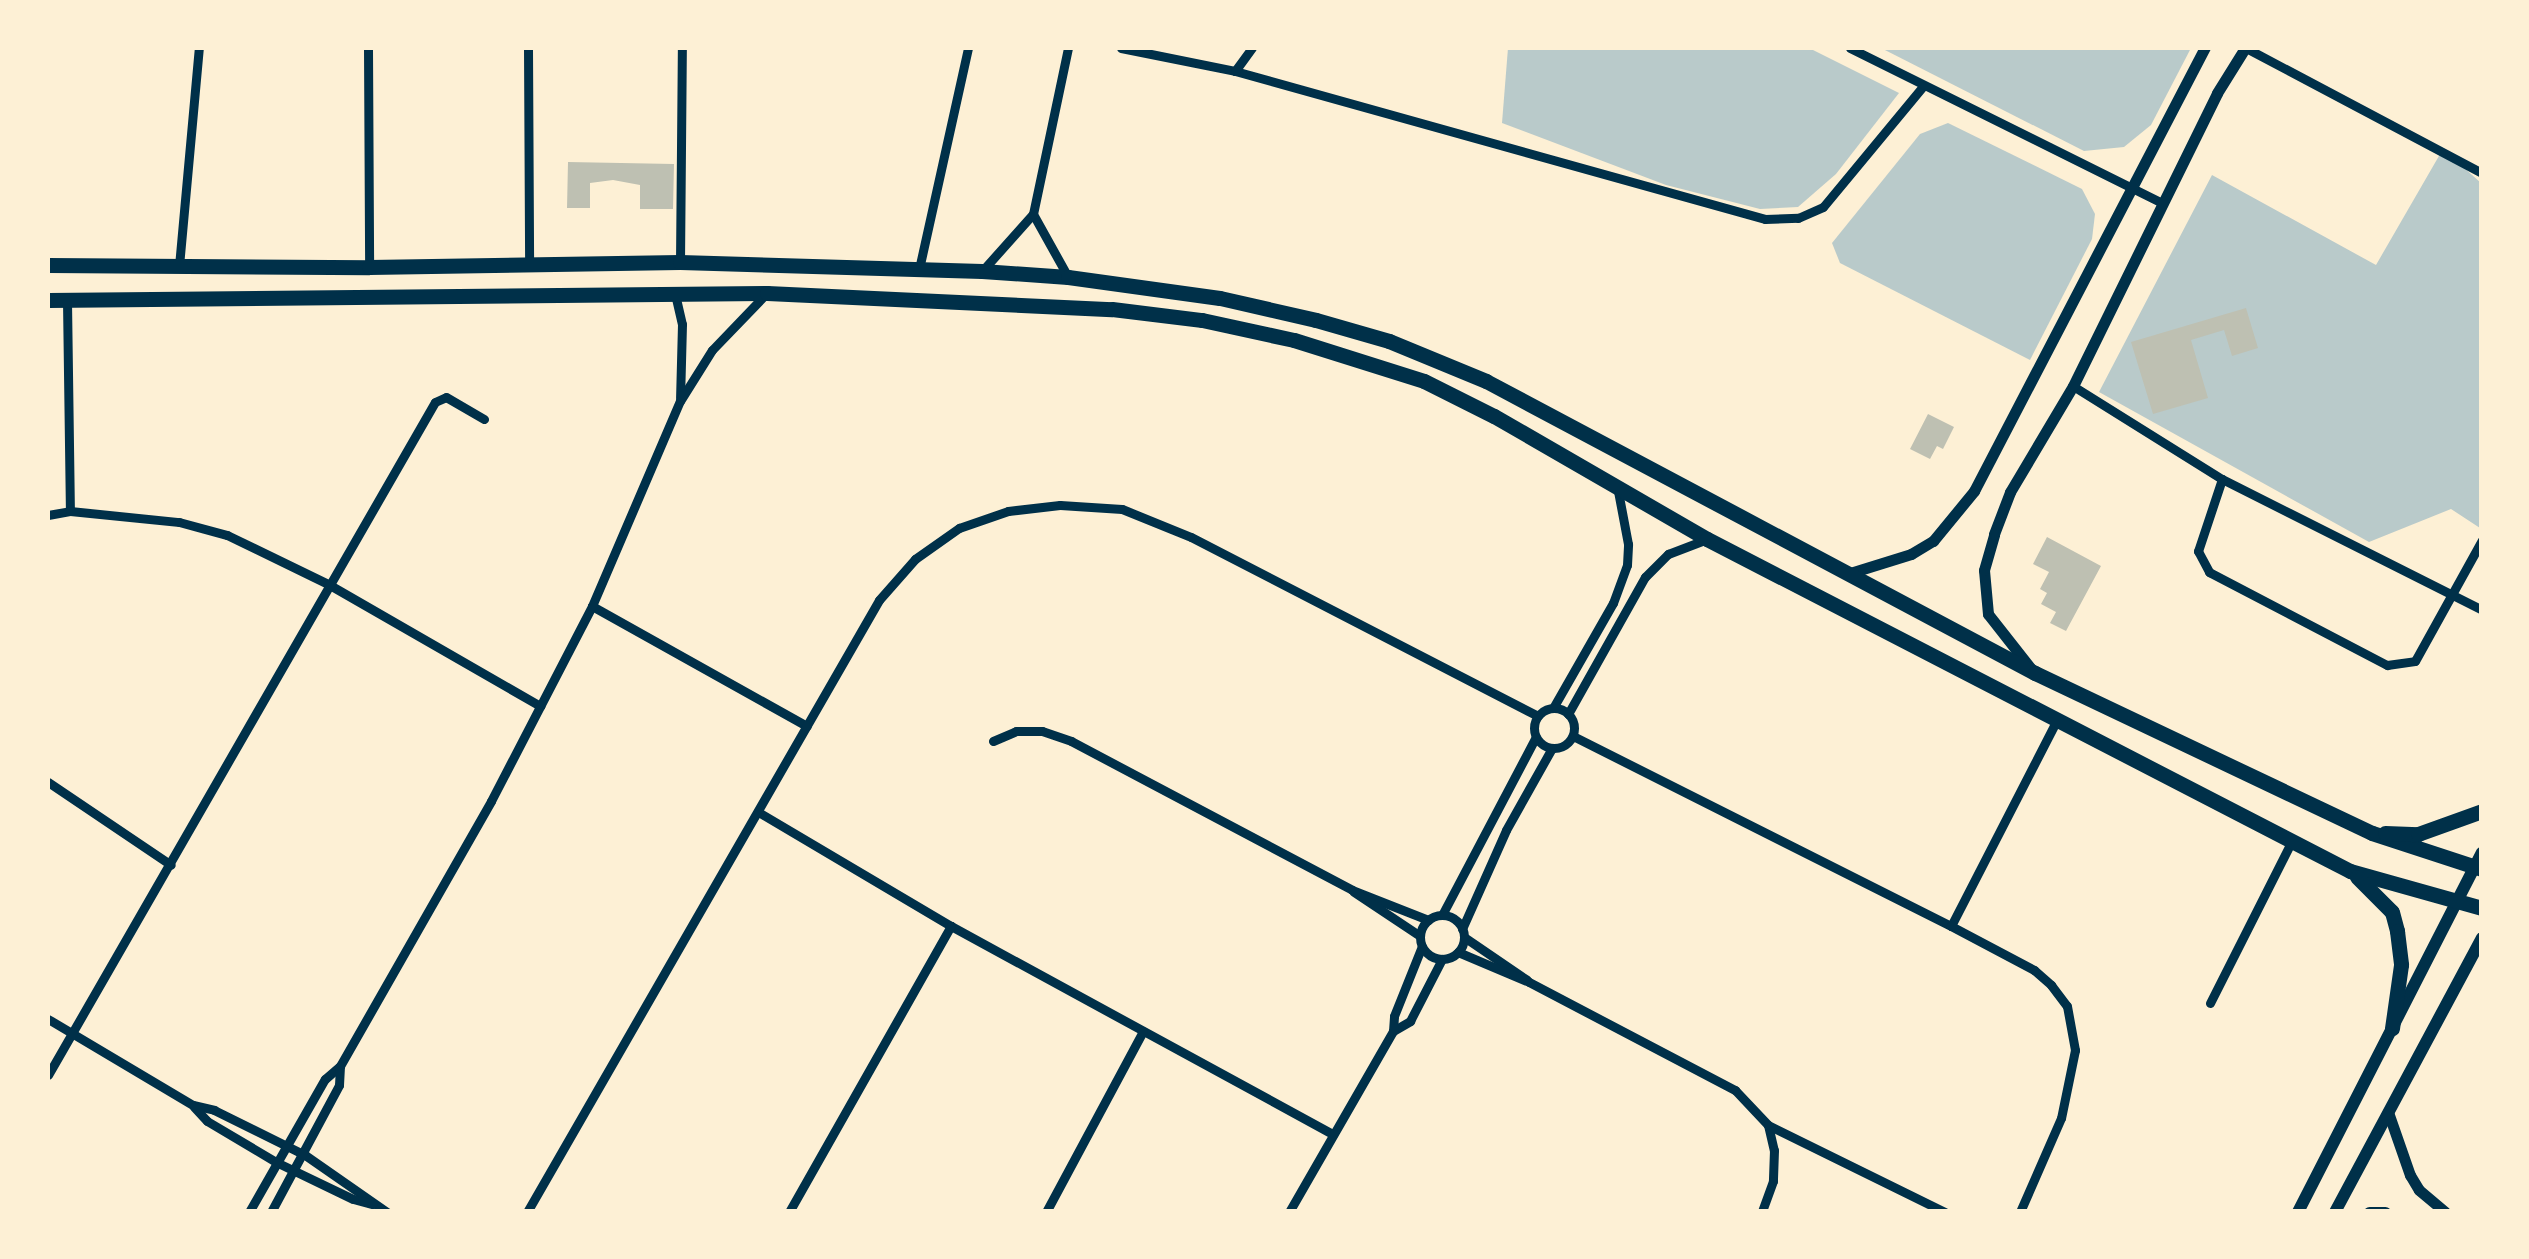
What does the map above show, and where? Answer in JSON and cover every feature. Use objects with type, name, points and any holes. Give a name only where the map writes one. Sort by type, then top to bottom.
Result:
[{"type":"highway","points":[[48,265],[369,267],[680,262],[982,271],[1068,277],[1220,298],[1389,341],[1486,382],[2035,673],[2372,833],[2477,868]]},
{"type":"highway","points":[[459,265],[459,298]]},
{"type":"highway","points":[[510,265],[510,298]]},
{"type":"highway","points":[[48,300],[767,293],[1112,308],[1202,320],[1294,340],[1424,381],[1494,416],[1707,539],[2350,871],[2379,894],[2392,912],[2398,932],[2401,965],[2392,1028]]},
{"type":"highway","points":[[2372,833],[2418,834],[2482,811]]},
{"type":"highway","points":[[2350,871],[2482,908]]},
{"type":"main road","points":[[2298,1212],[2482,852]]},
{"type":"main road","points":[[2335,1212],[2482,938]]},
{"type":"street","points":[[179,266],[200,48]]},
{"type":"street","points":[[368,48],[369,267]]},
{"type":"street","points":[[528,48],[529,265]]},
{"type":"street","points":[[680,262],[682,48]]},
{"type":"street","points":[[919,269],[968,48]]},
{"type":"street","points":[[982,271],[1033,214],[1068,48]]},
{"type":"street","points":[[1121,48],[1236,72],[1766,220],[1798,218],[1823,207],[1923,86]]},
{"type":"street","points":[[1236,72],[1252,48]]},
{"type":"street","points":[[1850,48],[2162,203]]},
{"type":"street","points":[[1850,573],[1912,554],[1934,541],[1974,491],[2205,48]]},
{"type":"street","points":[[2035,673],[1988,614],[1984,570],[2010,492],[2073,386],[2162,203],[2246,48],[2482,173]]},
{"type":"street","points":[[1033,214],[1068,277]]},
{"type":"street","points":[[249,1212],[325,1079],[340,1066],[540,706],[592,606],[680,401],[712,350],[767,293]]},
{"type":"street","points":[[675,294],[682,338],[680,401]]},
{"type":"street","points":[[67,301],[70,512]]},
{"type":"street","points":[[2073,386],[2222,479],[2482,610]]},
{"type":"street","points":[[48,1075],[328,584],[439,398],[446,397],[484,418]]},
{"type":"street","points":[[2222,479],[2198,551],[2210,572],[2387,665],[2414,662],[2482,540]]},
{"type":"street","points":[[1538,716],[1553,708],[1613,603],[1627,565],[1628,544],[1618,491]]},
{"type":"street","points":[[528,1212],[879,600],[915,559],[959,528],[1008,511],[1060,505],[1122,509],[1191,537],[1538,716]]},
{"type":"street","points":[[48,515],[70,512],[179,522],[227,535],[328,584],[540,706]]},
{"type":"street","points":[[1458,952],[1506,830],[1552,748],[1568,743],[1573,736],[1568,714],[1645,577],[1668,554],[1707,539]]},
{"type":"street","points":[[592,606],[807,726]]},
{"type":"street","points":[[1553,708],[1568,714]]},
{"type":"street","points":[[993,741],[1016,731],[1042,731],[1071,741],[1352,890],[1428,920],[1442,915],[1536,737],[1538,716]]},
{"type":"street","points":[[1951,926],[2057,720]]},
{"type":"street","points":[[1573,736],[1951,926],[2042,977],[2067,1006],[2074,1027],[2070,1081],[2061,1118],[2020,1212]]},
{"type":"street","points":[[1536,737],[1552,748]]},
{"type":"street","points":[[48,782],[171,865]]},
{"type":"street","points":[[760,813],[951,926],[1332,1134]]},
{"type":"street","points":[[2210,1003],[2292,841]]},
{"type":"street","points":[[1352,890],[1442,959]]},
{"type":"street","points":[[1442,915],[1529,982]]},
{"type":"street","points":[[1289,1212],[1393,1031],[1394,1016],[1428,920]]},
{"type":"street","points":[[789,1212],[951,926]]},
{"type":"street","points":[[1393,1031],[1410,1021],[1442,959],[1458,952],[1529,982],[1705,1071],[1735,1090],[1768,1124],[1945,1212]]},
{"type":"street","points":[[48,1019],[192,1105],[206,1121],[276,1162],[353,1199],[376,1204]]},
{"type":"street","points":[[1046,1212],[1143,1030]]},
{"type":"street","points":[[270,1212],[339,1084],[340,1066]]},
{"type":"street","points":[[192,1105],[214,1110],[286,1145],[387,1212]]},
{"type":"street","points":[[2388,1112],[2410,1175],[2419,1190],[2445,1212]]},
{"type":"street","points":[[1762,1212],[1773,1181],[1774,1150],[1768,1124]]},
{"type":"street","points":[[2368,1212],[2385,1212]]},
{"type":"shaded area","points":[[1508,48],[1809,48],[1899,93],[1836,174],[1798,207],[1760,209],[1666,185],[1502,123]]},
{"type":"shaded area","points":[[1881,48],[2191,48],[2151,125],[2124,147],[2084,151]]},
{"type":"shaded area","points":[[1948,123],[2082,189],[2095,214],[2092,239],[2030,360],[1840,263],[1832,243],[1920,134]]},
{"type":"shaded area","points":[[2443,149],[2481,183],[2480,528],[2451,509],[2369,542],[2099,392],[2212,175],[2376,265]]},
{"type":"building","points":[[568,162],[674,164],[673,209],[640,209],[640,185],[613,180],[590,183],[590,208],[567,208]]},
{"type":"building","points":[[2246,308],[2258,348],[2232,356],[2224,330],[2191,340],[2208,398],[2153,414],[2131,342]]},
{"type":"building","points":[[1928,414],[1954,427],[1943,449],[1937,446],[1930,459],[1910,449]]},
{"type":"building","points":[[2047,537],[2101,566],[2066,631],[2050,623],[2056,612],[2041,604],[2047,593],[2040,589],[2049,572],[2033,564]]}]
